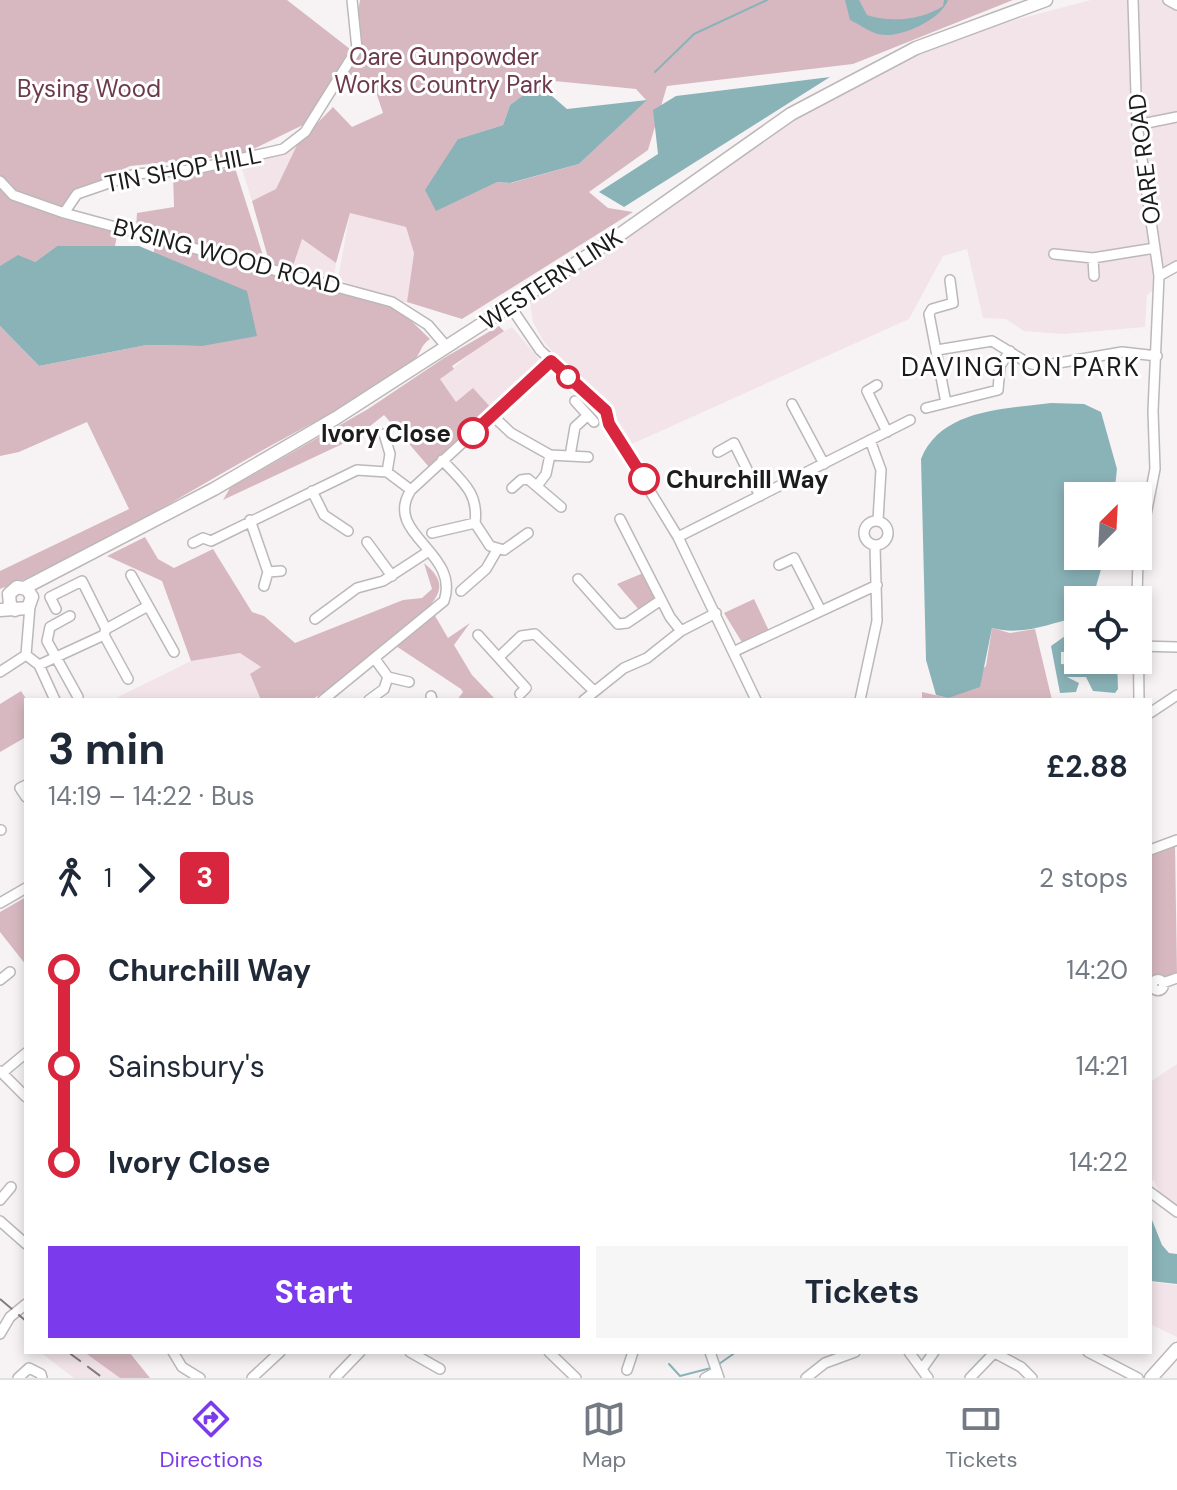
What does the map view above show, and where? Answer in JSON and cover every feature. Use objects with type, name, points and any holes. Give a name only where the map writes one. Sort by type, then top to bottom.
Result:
[{"type":"main road","name":"WESTERN LINK","points":[[24,602],[59,569],[290,446],[615,238],[791,114],[916,48],[1046,0]]},
{"type":"main road","points":[[3,603],[24,602]]},
{"type":"main road","points":[[1151,1378],[1177,1349]]},
{"type":"street","name":"TIN SHOP HILL","points":[[64,213],[77,194],[135,174],[191,170],[283,149],[305,132],[357,49],[352,0]]},
{"type":"street","name":"OARE ROAD","points":[[1133,0],[1137,125],[1159,276],[1155,469],[1152,484]]},
{"type":"street","points":[[1168,0],[1177,5]]},
{"type":"street","points":[[1137,125],[1177,117]]},
{"type":"street","name":"BYSING WOOD ROAD","points":[[0,181],[13,195],[64,213],[392,302],[428,325],[446,346]]},
{"type":"street","points":[[1054,254],[1093,258],[1155,248]]},
{"type":"street","points":[[1093,258],[1094,276]]},
{"type":"street","points":[[1159,276],[1177,266]]},
{"type":"street","points":[[946,403],[929,314],[932,309],[953,303],[950,280]]},
{"type":"street","points":[[510,306],[551,361],[606,411],[609,424],[678,537],[755,698]]},
{"type":"street","points":[[937,350],[992,341],[1028,363],[1041,366],[1131,351],[1157,356]]},
{"type":"street","points":[[926,408],[998,390],[998,370],[1010,351]]},
{"type":"street","points":[[326,698],[444,601],[447,592],[444,570],[403,518],[403,501],[442,460],[551,361]]},
{"type":"street","points":[[877,385],[867,391],[887,432]]},
{"type":"street","points":[[803,399],[790,405],[824,464]]},
{"type":"street","points":[[570,456],[575,427],[591,419],[575,401]]},
{"type":"street","points":[[493,416],[511,433],[550,455],[588,457]]},
{"type":"street","points":[[678,537],[910,420]]},
{"type":"street","points":[[387,472],[389,438]]},
{"type":"street","points":[[870,440],[881,470],[878,520],[888,538],[883,544],[875,546],[868,542],[864,529],[869,521],[878,520]]},
{"type":"street","points":[[718,452],[734,443],[760,496]]},
{"type":"street","points":[[537,486],[546,474],[550,455]]},
{"type":"street","points":[[442,460],[477,500],[475,523],[484,540],[497,550],[520,547],[528,533]]},
{"type":"street","points":[[199,537],[211,541],[357,470],[387,472],[411,490]]},
{"type":"street","points":[[512,488],[521,480],[528,479],[561,507]]},
{"type":"street","points":[[312,491],[324,515],[347,525]]},
{"type":"street","points":[[620,519],[630,530],[661,600],[681,631]]},
{"type":"street","points":[[250,520],[268,572],[264,586]]},
{"type":"street","points":[[435,530],[475,523]]},
{"type":"street","points":[[861,698],[875,642],[875,546]]},
{"type":"street","points":[[369,547],[392,576]]},
{"type":"street","points":[[461,591],[486,569],[497,550]]},
{"type":"street","points":[[315,619],[357,588],[392,576],[429,551]]},
{"type":"street","points":[[779,565],[794,558],[821,611]]},
{"type":"street","points":[[268,572],[281,571]]},
{"type":"street","points":[[131,575],[174,652]]},
{"type":"street","points":[[56,609],[50,597],[82,581],[128,679]]},
{"type":"street","points":[[733,652],[877,585]]},
{"type":"street","points":[[580,586],[618,624],[627,623],[661,600]]},
{"type":"street","points":[[24,602],[26,655]]},
{"type":"street","points":[[39,665],[57,658],[148,606]]},
{"type":"street","points":[[586,698],[624,668],[647,658],[681,631],[716,613]]},
{"type":"street","points":[[70,616],[50,627],[48,643],[78,697]]},
{"type":"street","points":[[499,657],[521,636],[535,634],[594,691]]},
{"type":"street","points":[[478,635],[526,688],[520,694]]},
{"type":"street","points":[[1152,646],[1177,647]]},
{"type":"street","points":[[26,655],[39,665],[54,698]]},
{"type":"street","points":[[0,672],[26,655]]},
{"type":"street","points":[[375,659],[388,677],[409,682]]},
{"type":"street","points":[[1139,674],[1139,698]]},
{"type":"street","points":[[372,698],[384,689],[388,677]]},
{"type":"street","points":[[1152,712],[1177,695]]},
{"type":"street","points":[[1152,849],[1177,840]]},
{"type":"street","points":[[0,903],[24,889]]},
{"type":"street","points":[[0,980],[10,972]]},
{"type":"street","points":[[1155,986],[1177,978]]},
{"type":"street","points":[[24,1055],[1,1072],[24,1095]]},
{"type":"street","points":[[0,1200],[11,1187]]},
{"type":"street","points":[[1152,1193],[1177,1212]]},
{"type":"street","points":[[0,1221],[24,1242]]},
{"type":"street","points":[[2,1327],[24,1306]]},
{"type":"street","points":[[174,1354],[182,1367],[200,1378]]},
{"type":"street","points":[[252,1378],[278,1354]]},
{"type":"street","points":[[339,1377],[358,1354]]},
{"type":"street","points":[[413,1354],[439,1370]]},
{"type":"street","points":[[551,1354],[576,1378]]},
{"type":"street","points":[[627,1370],[632,1354]]},
{"type":"street","points":[[705,1378],[718,1375],[711,1354]]},
{"type":"street","points":[[806,1378],[825,1363],[850,1354]]},
{"type":"street","points":[[910,1354],[925,1374]]},
{"type":"street","points":[[925,1374],[933,1354]]},
{"type":"street","points":[[970,1378],[992,1354]]},
{"type":"street","points":[[995,1354],[1021,1367],[1032,1378]]},
{"type":"street","points":[[1092,1354],[1138,1378]]},
{"type":"street","points":[[1165,1362],[1177,1369]]},
{"type":"street","points":[[18,1378],[26,1368],[41,1374],[42,1378]]},
{"type":"shaded area","points":[[1091,0],[1163,0],[1177,8],[1177,269],[1147,295],[1145,327],[1064,334],[1024,331],[1006,319],[983,318],[967,249],[943,256],[909,319],[632,444],[626,433],[544,342],[533,322],[530,301],[828,98],[958,35]]},
{"type":"shaded area","points":[[298,143],[276,190],[252,201],[241,166]]},
{"type":"shaded area","points":[[350,213],[406,227],[414,253],[407,302],[392,302],[338,279]]},
{"type":"shaded area","points":[[301,239],[336,263],[334,279],[291,272]]},
{"type":"shaded area","points":[[512,327],[539,359],[538,370],[493,410],[456,402],[440,379],[488,339]]},
{"type":"shaded area","points":[[240,653],[262,668],[250,675],[260,698],[116,698],[191,661]]},
{"type":"shaded area","points":[[1177,1064],[1177,1207],[1159,1192],[1152,1180],[1152,1081]]},
{"type":"shaded area","points":[[1152,1282],[1177,1285],[1177,1337],[1152,1325]]},
{"type":"shaded area","points":[[43,1354],[87,1354],[120,1378],[74,1378]]},
{"type":"green space","name":"Bysing Wood","points":[[0,0],[287,0],[350,49],[305,124],[241,155],[130,166],[70,196],[64,218],[118,230],[115,246],[57,246],[35,262],[0,266]]},
{"type":"green space","name":"Oare Gunpowder Works Country Park","points":[[360,0],[1013,0],[853,64],[667,86],[648,150],[589,192],[608,208],[633,212],[462,319],[407,302],[414,253],[406,227],[350,213],[336,263],[302,239],[291,272],[270,265],[252,201],[276,189],[298,143],[333,107],[352,127],[383,113],[373,83],[348,74]],"holes":[[[544,80],[636,89],[646,100],[579,164],[511,183],[497,182],[458,139],[503,125],[510,105]]]},
{"type":"green space","points":[[235,168],[266,265],[136,229],[137,213],[174,207],[173,174]]},
{"type":"green space","points":[[154,240],[400,310],[430,339],[412,362],[353,400],[96,545],[0,589],[0,571],[129,509],[87,422],[19,452],[0,456],[0,326],[39,366],[147,345],[202,346],[187,267],[154,253]]},
{"type":"green space","points":[[499,326],[504,331],[452,366],[454,369],[440,379],[456,402],[473,388],[493,410],[429,467],[384,415],[355,438],[223,500],[230,488],[368,409],[444,358]]},
{"type":"green space","points":[[145,537],[158,559],[174,568],[213,549],[252,612],[264,616],[295,643],[403,600],[422,598],[432,589],[424,563],[433,571],[439,589],[435,599],[409,627],[328,690],[314,698],[260,698],[250,674],[261,667],[240,653],[191,661],[162,581],[107,556]]},
{"type":"green space","points":[[648,571],[661,600],[640,611],[617,584]]},
{"type":"green space","points":[[754,599],[769,631],[743,644],[724,613]]},
{"type":"green space","points":[[434,614],[448,638],[470,623],[454,645],[472,675],[494,698],[458,698],[463,692],[461,689],[396,646]]},
{"type":"green space","points":[[992,628],[1010,633],[1035,629],[1052,698],[948,698],[986,666]]},
{"type":"green space","points":[[21,691],[26,698],[24,738],[0,752],[0,704]]},
{"type":"green space","points":[[922,692],[948,698],[922,698]]},
{"type":"green space","points":[[1175,844],[1177,975],[1168,979],[1157,976],[1152,979],[1152,853]]},
{"type":"green space","points":[[24,898],[24,962],[0,932],[0,912]]},
{"type":"green space","points":[[87,1354],[131,1354],[150,1378],[120,1378]]},
{"type":"water","points":[[845,0],[859,0],[867,15],[896,19],[935,11],[943,6],[944,0],[948,0],[937,15],[918,27],[886,35],[850,20]]},
{"type":"water","points":[[830,77],[624,207],[599,192],[658,154],[653,110],[676,96]]},
{"type":"water","points":[[538,84],[567,109],[647,100],[579,164],[510,183],[497,182],[436,211],[425,190],[458,139],[503,125],[510,105]]},
{"type":"water","points":[[57,246],[139,246],[247,291],[257,336],[202,346],[147,345],[39,366],[0,326],[0,266],[18,255],[35,262]]},
{"type":"water","points":[[1051,403],[1084,404],[1101,412],[1117,469],[1116,482],[1064,482],[1064,570],[1101,570],[1096,586],[1064,586],[1064,621],[1025,630],[992,628],[980,687],[948,698],[936,695],[926,660],[921,459],[930,442],[943,430],[976,414]]},
{"type":"water","points":[[1064,637],[1061,664],[1064,664],[1064,674],[1117,674],[1118,689],[1115,693],[1093,691],[1086,677],[1067,677],[1079,683],[1076,692],[1060,693],[1051,646]]},
{"type":"water","points":[[1152,1220],[1162,1245],[1169,1253],[1177,1254],[1177,1284],[1152,1281]]},
{"type":"waterway","points":[[655,72],[694,34],[767,0]]},
{"type":"waterway","points":[[719,1364],[733,1354]]},
{"type":"waterway","points":[[669,1364],[680,1376],[711,1368]]},
{"type":"railway","points":[[0,1299],[24,1319]]},
{"type":"railway","points":[[71,1354],[103,1378]]},
{"type":"bus line","name":"3","points":[[473,433],[533,381],[551,361],[606,411],[609,424],[644,479]]},
{"type":"place","name":"Ivory Close","points":[[473,433]]},
{"type":"place","name":"Churchill Way","points":[[644,479]]},
{"type":"district","name":"DAVINGTON PARK","points":[[1021,367]]}]
